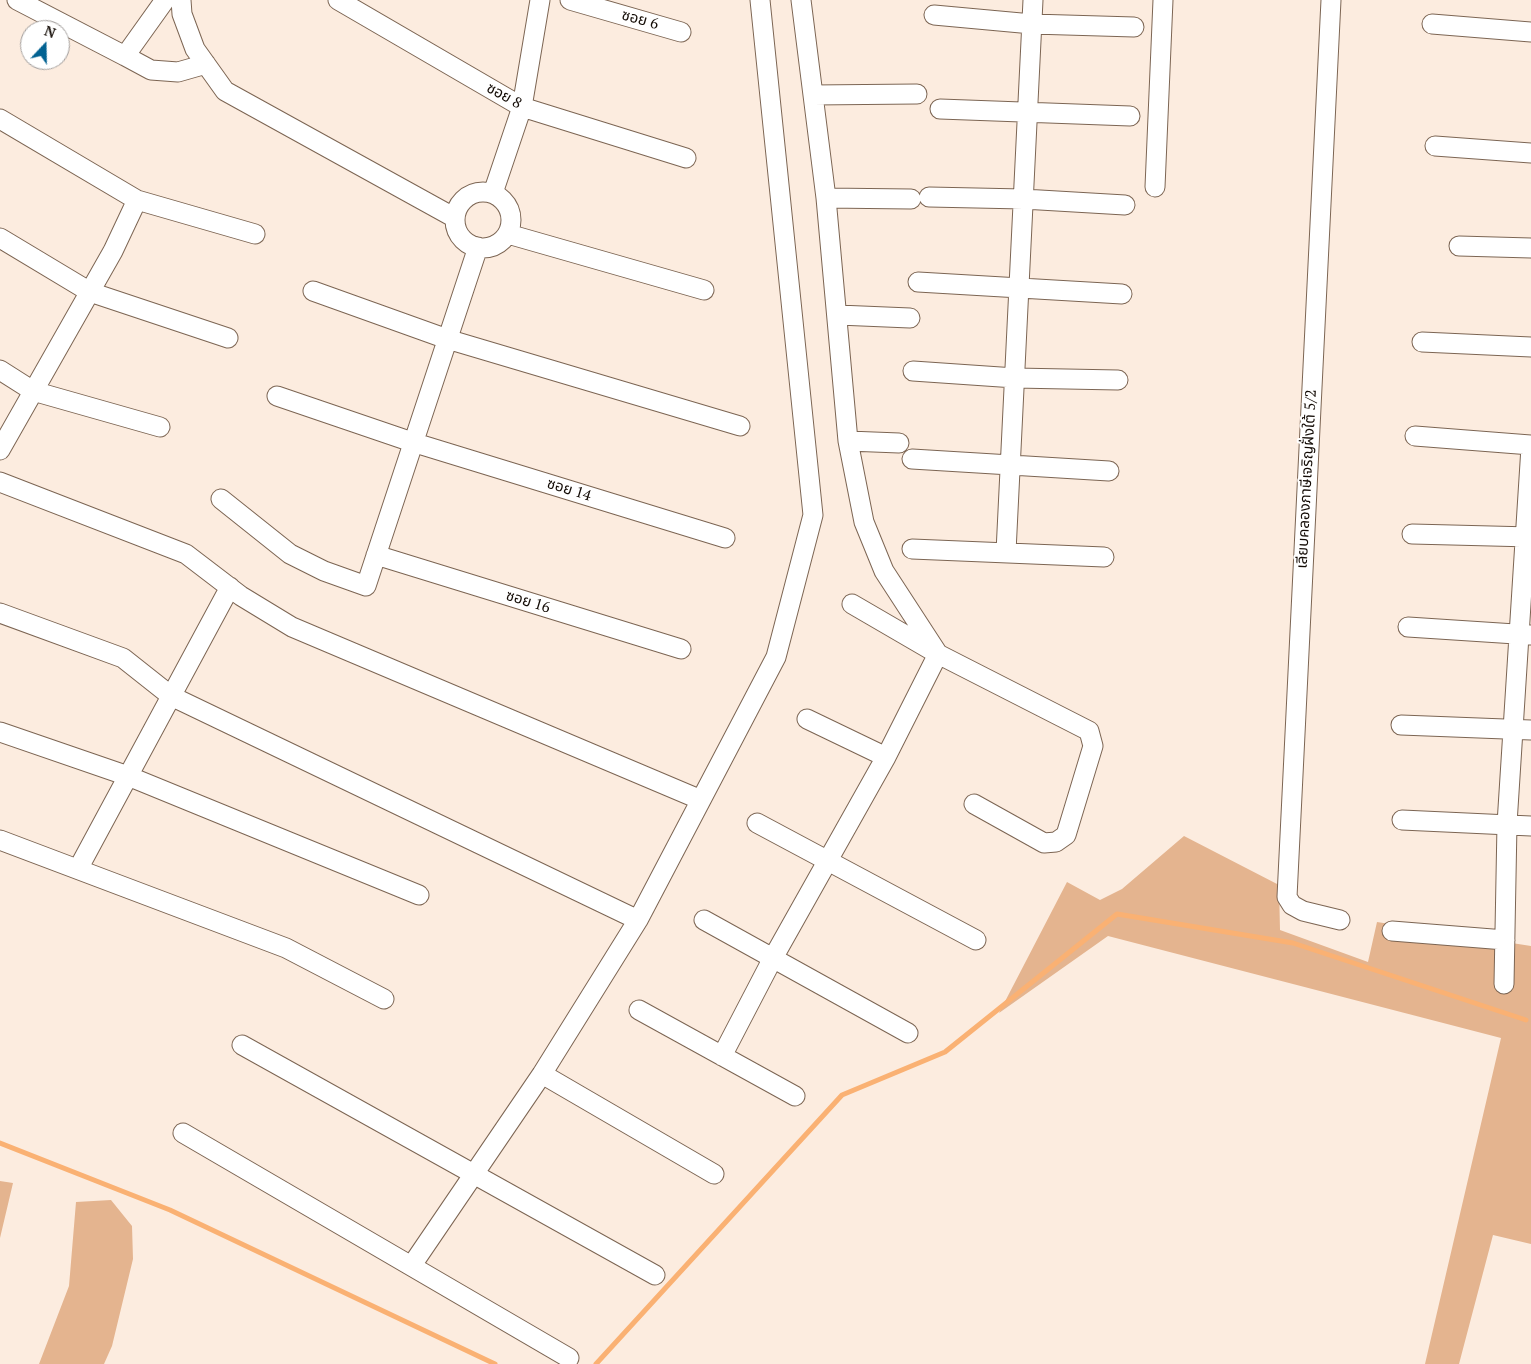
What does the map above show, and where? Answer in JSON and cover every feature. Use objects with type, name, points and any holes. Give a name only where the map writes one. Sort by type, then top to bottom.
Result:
[{"type":"street","points":[[17,0],[151,70],[178,72],[206,64]]},
{"type":"street","points":[[125,56],[165,0]]},
{"type":"street","points":[[181,0],[182,14],[195,49],[225,92],[455,218]]},
{"type":"street","name":"ซอย 8","points":[[338,0],[522,107],[686,158]]},
{"type":"street","points":[[493,192],[522,107],[540,0]]},
{"type":"street","name":"ซอย 6","points":[[570,0],[681,32]]},
{"type":"street","points":[[412,1265],[542,1074],[638,920],[776,657],[813,514],[760,0]]},
{"type":"street","points":[[801,0],[826,198],[848,440],[864,522],[884,571],[938,654]]},
{"type":"street","points":[[1006,552],[1033,0]]},
{"type":"street","points":[[1155,187],[1163,0]]},
{"type":"street","name":"เลียบคลองภาษีเจริญฝั่งใต้ 5/2","points":[[1331,0],[1287,897],[1292,905],[1303,911],[1340,920]]},
{"type":"street","points":[[934,15],[1032,24],[1134,27]]},
{"type":"street","points":[[1432,24],[1531,32]]},
{"type":"street","points":[[813,95],[917,94]]},
{"type":"street","points":[[940,109],[1130,116]]},
{"type":"street","points":[[0,119],[137,200],[255,234]]},
{"type":"street","points":[[1435,146],[1531,153]]},
{"type":"street","points":[[493,192],[502,198],[512,214],[512,224],[508,234],[500,243],[489,248],[478,248],[466,242],[458,234],[455,218],[458,207],[472,193],[493,192]]},
{"type":"street","points":[[826,198],[1023,199],[1125,205]]},
{"type":"street","points":[[0,450],[113,251],[137,200]]},
{"type":"street","points":[[508,234],[704,290]]},
{"type":"street","points":[[0,238],[90,292],[228,338]]},
{"type":"street","points":[[1458,246],[1531,248]]},
{"type":"street","points":[[221,499],[290,554],[324,571],[366,586],[412,442],[478,248]]},
{"type":"street","points":[[918,282],[1122,294]]},
{"type":"street","points":[[313,291],[447,339],[740,426]]},
{"type":"street","points":[[838,315],[910,318]]},
{"type":"street","points":[[1422,342],[1531,347]]},
{"type":"street","points":[[0,370],[33,391],[160,427]]},
{"type":"street","points":[[914,371],[1015,378],[1118,380]]},
{"type":"street","name":"ซอย 14","points":[[277,396],[412,442],[725,538]]},
{"type":"street","points":[[1415,436],[1531,446],[1522,729],[1507,824],[1504,984]]},
{"type":"street","points":[[848,440],[899,443]]},
{"type":"street","points":[[912,459],[1109,471]]},
{"type":"street","points":[[0,482],[186,554],[230,587],[292,627],[701,800]]},
{"type":"street","points":[[1412,534],[1529,537]]},
{"type":"street","points":[[912,550],[1104,556]]},
{"type":"street","name":"ซอย 16","points":[[376,555],[680,649]]},
{"type":"street","points":[[78,869],[230,587]]},
{"type":"street","points":[[852,604],[938,654],[1089,731],[1093,746],[1066,835],[1056,842],[1044,843],[974,804]]},
{"type":"street","points":[[0,613],[123,658],[171,696],[638,920]]},
{"type":"street","points":[[1408,628],[1525,634]]},
{"type":"street","points":[[722,1056],[773,958],[886,757],[938,654]]},
{"type":"street","points":[[807,719],[886,757]]},
{"type":"street","points":[[1401,725],[1522,729]]},
{"type":"street","points":[[0,732],[128,776],[419,895]]},
{"type":"street","points":[[1402,820],[1531,826]]},
{"type":"street","points":[[757,823],[976,940]]},
{"type":"street","points":[[0,840],[286,948],[384,999]]},
{"type":"street","points":[[704,920],[908,1033]]},
{"type":"street","points":[[1392,931],[1505,940]]},
{"type":"street","points":[[639,1010],[795,1096]]},
{"type":"street","points":[[242,1045],[655,1275]]},
{"type":"street","points":[[542,1074],[714,1174]]},
{"type":"street","points":[[183,1133],[569,1358]]},
{"type":"shaded area","points":[[1184,836],[1279,885],[1280,930],[1368,962],[1377,922],[1531,946],[1531,1244],[1493,1235],[1459,1364],[1425,1364],[1501,1038],[1108,936],[999,1013],[1067,882],[1100,900],[1122,889]]},
{"type":"shaded area","points":[[0,1181],[13,1183],[0,1238]]},
{"type":"shaded area","points":[[111,1200],[132,1226],[133,1259],[112,1346],[104,1364],[39,1364],[69,1286],[76,1202]]},
{"type":"waterway","points":[[596,1364],[842,1095],[945,1052],[1117,914],[1293,943],[1526,1020]]},
{"type":"waterway","points":[[0,1143],[170,1210],[495,1364]]}]
